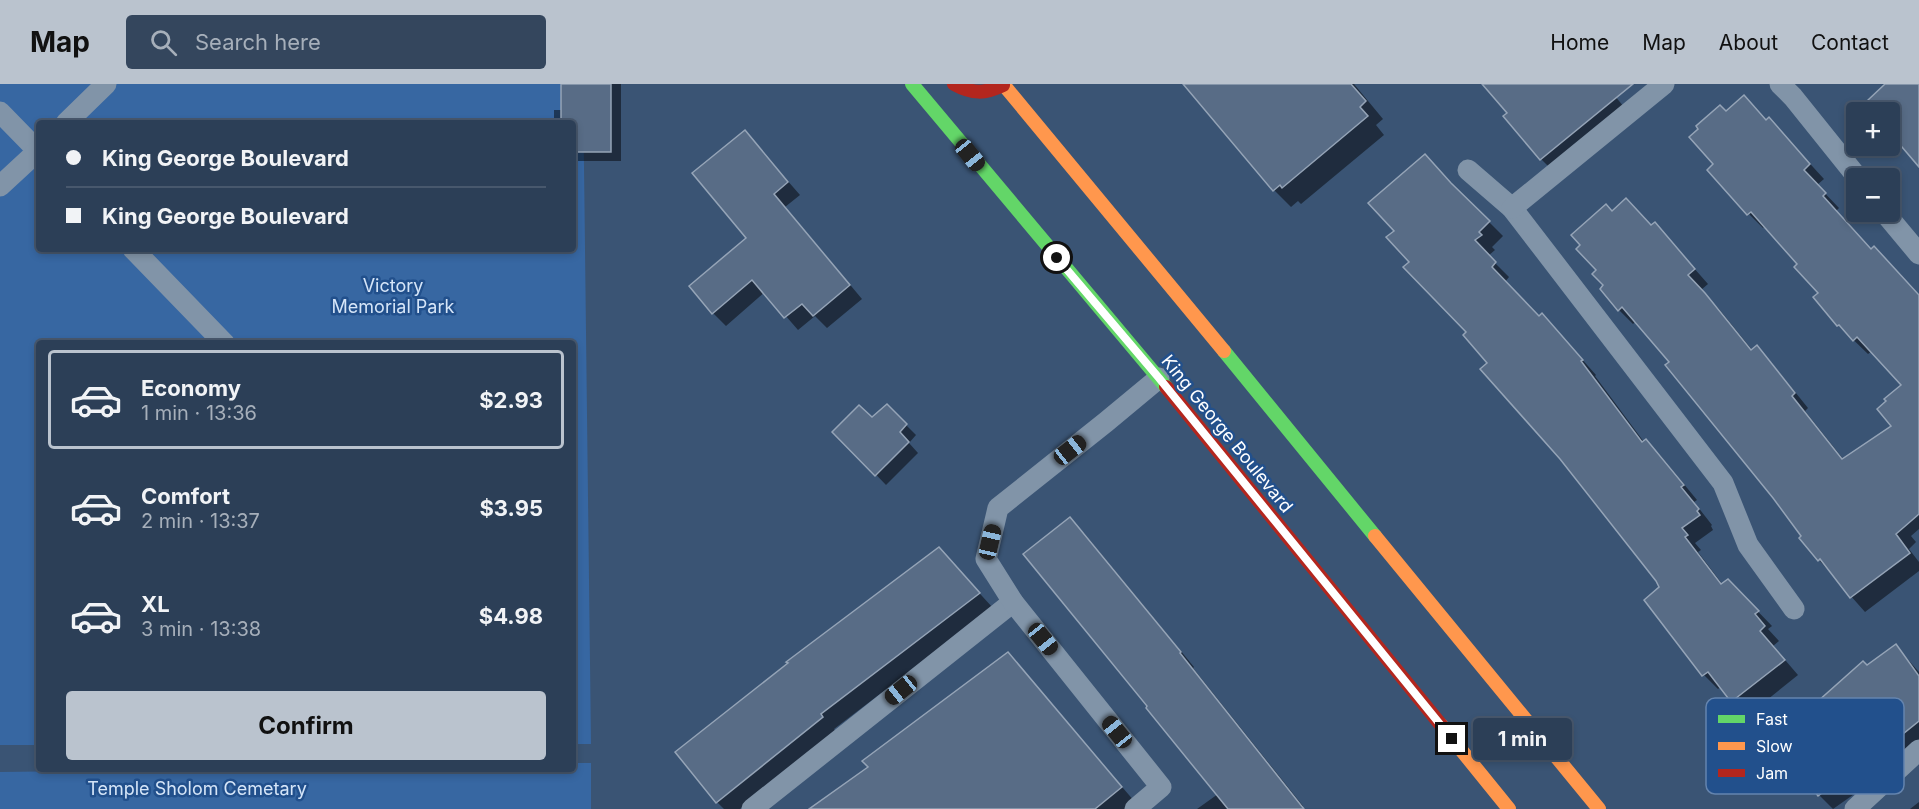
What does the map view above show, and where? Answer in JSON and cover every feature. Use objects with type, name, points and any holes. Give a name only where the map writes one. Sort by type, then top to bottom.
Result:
[{"type":"main road","name":"King George Boulevard","points":[[912,84],[1159,378],[1509,809]]},
{"type":"main road","points":[[954,84],[972,93],[988,93],[1003,84],[1599,809]]},
{"type":"lane","points":[[69,120],[106,84]]},
{"type":"lane","points":[[1512,208],[1664,84]]},
{"type":"lane","points":[[1794,88],[1851,168]]},
{"type":"lane","points":[[0,112],[36,148]]},
{"type":"lane","points":[[0,186],[36,154]]},
{"type":"lane","points":[[1468,170],[1512,208],[1724,483],[1748,545],[1794,609]]},
{"type":"lane","points":[[1892,222],[1919,254]]},
{"type":"lane","points":[[136,252],[221,340]]},
{"type":"lane","points":[[1135,809],[1161,788],[1013,602],[986,559],[998,508],[1159,378]]},
{"type":"lane","points":[[752,809],[1013,602]]},
{"type":"lane","points":[[1904,764],[1919,750]]},
{"type":"lane","points":[[1855,809],[1871,794]]},
{"type":"green space","name":"Victory Memorial Park","points":[[0,84],[583,84],[591,744],[576,744],[576,340],[36,340],[36,745],[0,745]]},
{"type":"green space","name":"Temple Sholom Cemetary","points":[[576,763],[591,763],[591,809],[0,809],[0,772],[576,772]]},
{"type":"building","points":[[561,84],[611,84],[611,152],[576,152],[576,120],[561,120]]},
{"type":"building","points":[[1183,84],[1351,84],[1366,101],[1360,107],[1368,116],[1282,188],[1280,185],[1273,191]]},
{"type":"building","points":[[1482,84],[1633,84],[1540,160],[1503,116],[1507,113]]},
{"type":"building","points":[[1885,84],[1919,84],[1919,167],[1900,145],[1900,102],[1870,102],[1868,100]]},
{"type":"building","points":[[1744,95],[1766,120],[1769,117],[1810,164],[1804,170],[1826,193],[1823,196],[1871,249],[1874,246],[1919,295],[1919,514],[1896,534],[1910,553],[1850,598],[1820,559],[1818,561],[1799,538],[1801,536],[1773,498],[1665,365],[1669,362],[1622,307],[1618,311],[1600,289],[1603,285],[1592,274],[1596,270],[1576,249],[1580,245],[1571,235],[1606,204],[1612,211],[1626,198],[1651,225],[1655,222],[1695,269],[1688,275],[1751,350],[1757,345],[1795,393],[1792,396],[1842,459],[1891,426],[1877,409],[1886,401],[1884,399],[1901,385],[1857,337],[1853,341],[1839,325],[1837,326],[1813,297],[1818,293],[1794,267],[1797,264],[1751,212],[1747,215],[1707,170],[1713,164],[1689,137],[1698,129],[1696,126],[1720,105],[1726,111]]},
{"type":"building","points":[[745,130],[788,182],[774,194],[850,285],[813,316],[802,304],[784,318],[752,280],[712,314],[689,286],[746,238],[692,173]]},
{"type":"building","points":[[1425,154],[1490,221],[1479,232],[1482,235],[1475,240],[1496,262],[1492,267],[1539,316],[1542,313],[1583,360],[1581,361],[1642,442],[1646,439],[1684,485],[1681,487],[1699,509],[1697,511],[1700,515],[1682,528],[1688,535],[1685,537],[1721,584],[1728,579],[1759,611],[1755,614],[1765,626],[1760,631],[1785,660],[1736,698],[1728,698],[1708,672],[1702,676],[1644,600],[1659,587],[1656,581],[1560,459],[1480,369],[1487,363],[1463,335],[1466,332],[1403,267],[1409,262],[1386,237],[1394,231],[1368,203]]},
{"type":"building","points":[[887,404],[907,424],[900,432],[909,442],[875,476],[832,432],[859,405],[872,417]]},
{"type":"building","points":[[1070,517],[1181,652],[1304,809],[1228,809],[1146,708],[1147,706],[1023,554]]},
{"type":"building","points":[[939,547],[980,593],[821,714],[823,717],[716,803],[675,752],[788,663],[786,662]]},
{"type":"building","points":[[1896,644],[1919,676],[1919,721],[1904,733],[1904,698],[1821,698],[1863,661],[1867,665]]},
{"type":"building","points":[[1008,652],[1122,787],[1095,809],[809,809],[868,767],[862,761]]},
{"type":"traffic: fast","points":[[912,84],[1166,387]]},
{"type":"traffic: fast","points":[[1224,351],[1375,536]]},
{"type":"traffic: slow","points":[[1003,84],[1224,351]]},
{"type":"traffic: slow","points":[[1375,536],[1599,809]]},
{"type":"traffic: slow","points":[[1441,725],[1509,809]]},
{"type":"traffic: jam","points":[[954,84],[978,92],[1003,85]]},
{"type":"traffic: jam","points":[[1166,387],[1441,725]]},
{"type":"route","points":[[1057,258],[1159,378],[1452,739]]}]
